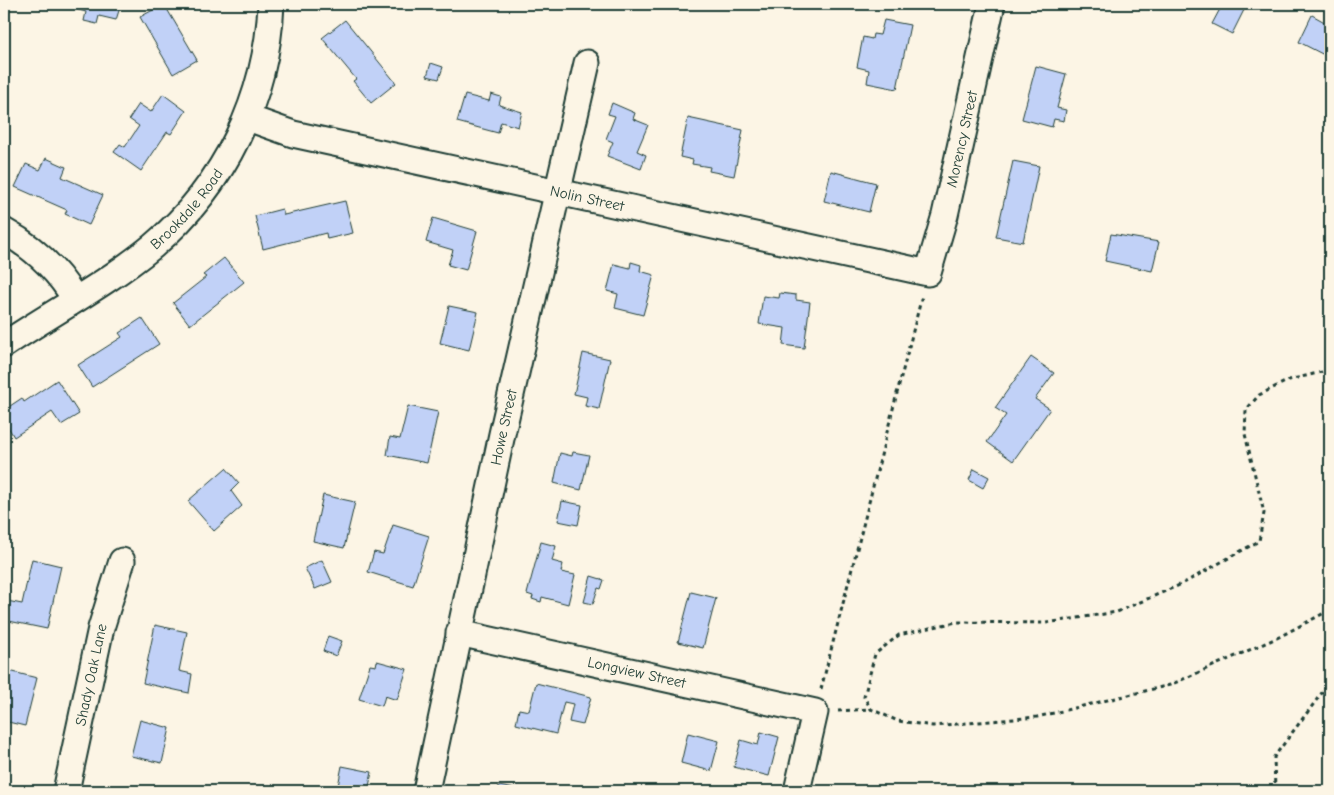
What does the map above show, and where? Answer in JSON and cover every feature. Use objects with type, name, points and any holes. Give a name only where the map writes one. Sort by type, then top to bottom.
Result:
[{"type":"street","name":"Brookdale Road","points":[[4,345],[128,264],[174,226],[215,176],[233,148],[248,118],[267,51],[271,4]]},
{"type":"street","name":"Morency Street","points":[[928,273],[942,224],[992,4]]},
{"type":"street","name":"Howe Street","points":[[426,791],[502,434],[559,192],[587,63]]},
{"type":"street","name":"Nolin Street","points":[[248,118],[293,134],[928,273]]},
{"type":"street","points":[[4,231],[52,265],[75,298]]},
{"type":"street","name":"Shady Oak Lane","points":[[66,791],[101,628],[122,561]]},
{"type":"street","name":"Longview Street","points":[[459,633],[815,712]]},
{"type":"street","points":[[797,791],[815,712]]},
{"type":"path","points":[[928,273],[852,576],[815,712],[871,710],[898,721],[932,726],[1037,717],[1170,685],[1279,637],[1330,610]]},
{"type":"path","points":[[871,710],[864,696],[875,654],[899,635],[956,622],[1046,623],[1116,612],[1182,584],[1259,542],[1264,513],[1245,434],[1246,410],[1259,395],[1289,380],[1330,370]]},
{"type":"path","points":[[1275,791],[1274,757],[1330,682]]},
{"type":"building","points":[[57,4],[121,4],[116,20],[99,16],[97,24],[84,21],[86,12]]},
{"type":"building","points":[[164,4],[197,60],[173,74],[140,17]]},
{"type":"building","points":[[1209,4],[1247,4],[1232,34],[1212,24],[1220,9]]},
{"type":"building","points":[[1312,15],[1330,25],[1330,58],[1299,42]]},
{"type":"building","points":[[345,20],[396,83],[371,103],[353,81],[356,79],[322,38]]},
{"type":"building","points":[[884,20],[910,25],[897,89],[867,83],[869,70],[857,67],[863,37],[872,39],[873,34],[880,35]]},
{"type":"building","points":[[431,63],[443,67],[439,79],[427,76]]},
{"type":"building","points":[[1036,66],[1066,74],[1057,108],[1066,110],[1064,121],[1054,119],[1052,127],[1022,119]]},
{"type":"building","points":[[163,94],[186,111],[171,134],[167,132],[141,171],[114,152],[120,144],[125,147],[139,126],[129,119],[139,104],[151,112]]},
{"type":"building","points":[[491,94],[501,97],[499,105],[522,112],[518,127],[501,122],[498,133],[457,122],[465,95],[489,101]]},
{"type":"building","points":[[612,103],[635,113],[633,119],[648,125],[637,151],[646,155],[641,169],[607,156],[613,142],[606,139],[615,116],[608,114]]},
{"type":"building","points":[[688,118],[743,130],[734,176],[709,171],[710,167],[692,164],[693,160],[680,157]]},
{"type":"building","points":[[46,158],[66,167],[62,177],[103,195],[89,225],[65,214],[67,210],[15,187],[26,164],[40,170]]},
{"type":"building","points":[[1013,161],[1039,166],[1023,242],[996,237]]},
{"type":"building","points":[[831,171],[876,183],[869,212],[824,201]]},
{"type":"building","points":[[345,201],[353,233],[327,239],[326,233],[263,249],[255,216],[282,209],[284,215]]},
{"type":"building","points":[[433,218],[477,231],[466,270],[448,265],[453,250],[426,242]]},
{"type":"building","points":[[1111,234],[1159,242],[1152,271],[1105,261]]},
{"type":"building","points":[[224,258],[244,282],[190,325],[173,303],[206,277],[203,275]]},
{"type":"building","points":[[631,262],[641,265],[640,271],[654,275],[643,315],[615,308],[618,294],[607,291],[614,264],[630,268]]},
{"type":"building","points":[[780,293],[796,295],[796,300],[810,302],[804,348],[783,345],[785,328],[759,324],[763,296],[779,298]]},
{"type":"building","points":[[449,306],[478,312],[469,350],[440,343]]},
{"type":"building","points":[[142,318],[159,344],[92,387],[78,365],[122,337],[119,333]]},
{"type":"building","points":[[583,353],[610,359],[599,409],[585,406],[587,397],[574,394]]},
{"type":"building","points":[[1031,357],[1054,373],[1035,399],[1050,409],[1013,461],[987,442],[1006,415],[995,408]]},
{"type":"building","points":[[57,380],[79,414],[61,425],[52,412],[14,437],[4,420],[4,410],[22,398],[24,402]]},
{"type":"building","points":[[408,406],[438,412],[427,463],[387,455],[390,437],[400,439]]},
{"type":"building","points":[[573,452],[589,455],[581,490],[554,483],[560,453],[572,456]]},
{"type":"building","points":[[226,468],[239,483],[231,491],[242,506],[214,531],[188,501]]},
{"type":"building","points":[[974,469],[989,477],[983,488],[969,480]]},
{"type":"building","points":[[323,495],[355,502],[344,548],[313,541]]},
{"type":"building","points":[[562,501],[582,505],[578,525],[558,521]]},
{"type":"building","points":[[393,525],[429,536],[413,586],[368,572],[374,552],[383,554]]},
{"type":"building","points":[[541,542],[556,546],[552,561],[563,564],[561,572],[575,575],[568,604],[542,597],[541,602],[532,599],[533,596],[527,594]]},
{"type":"building","points":[[32,559],[61,566],[47,629],[4,620],[7,601],[22,604]]},
{"type":"building","points":[[322,560],[332,582],[315,589],[305,568]]},
{"type":"building","points":[[591,576],[604,580],[601,589],[598,588],[593,604],[584,602]]},
{"type":"building","points":[[691,592],[716,598],[703,648],[678,642]]},
{"type":"building","points":[[155,625],[187,632],[179,671],[192,674],[189,693],[143,683]]},
{"type":"building","points":[[328,636],[342,641],[336,656],[323,651]]},
{"type":"building","points":[[377,661],[407,669],[397,700],[385,696],[382,706],[359,699],[370,665],[376,666]]},
{"type":"building","points":[[9,671],[37,678],[25,726],[4,721],[4,692]]},
{"type":"building","points":[[536,683],[591,697],[583,725],[569,722],[573,704],[564,702],[556,734],[516,724],[519,709],[529,711]]},
{"type":"building","points":[[140,720],[170,728],[162,763],[131,756]]},
{"type":"building","points":[[761,732],[779,737],[769,776],[734,767],[741,740],[758,745]]},
{"type":"building","points":[[688,733],[719,741],[711,771],[681,763]]},
{"type":"building","points":[[342,766],[372,772],[368,791],[337,791]]},
{"type":"building","points":[[4,786],[16,789],[16,791],[4,791]]},
{"type":"building","points":[[499,786],[525,791],[498,791]]}]
